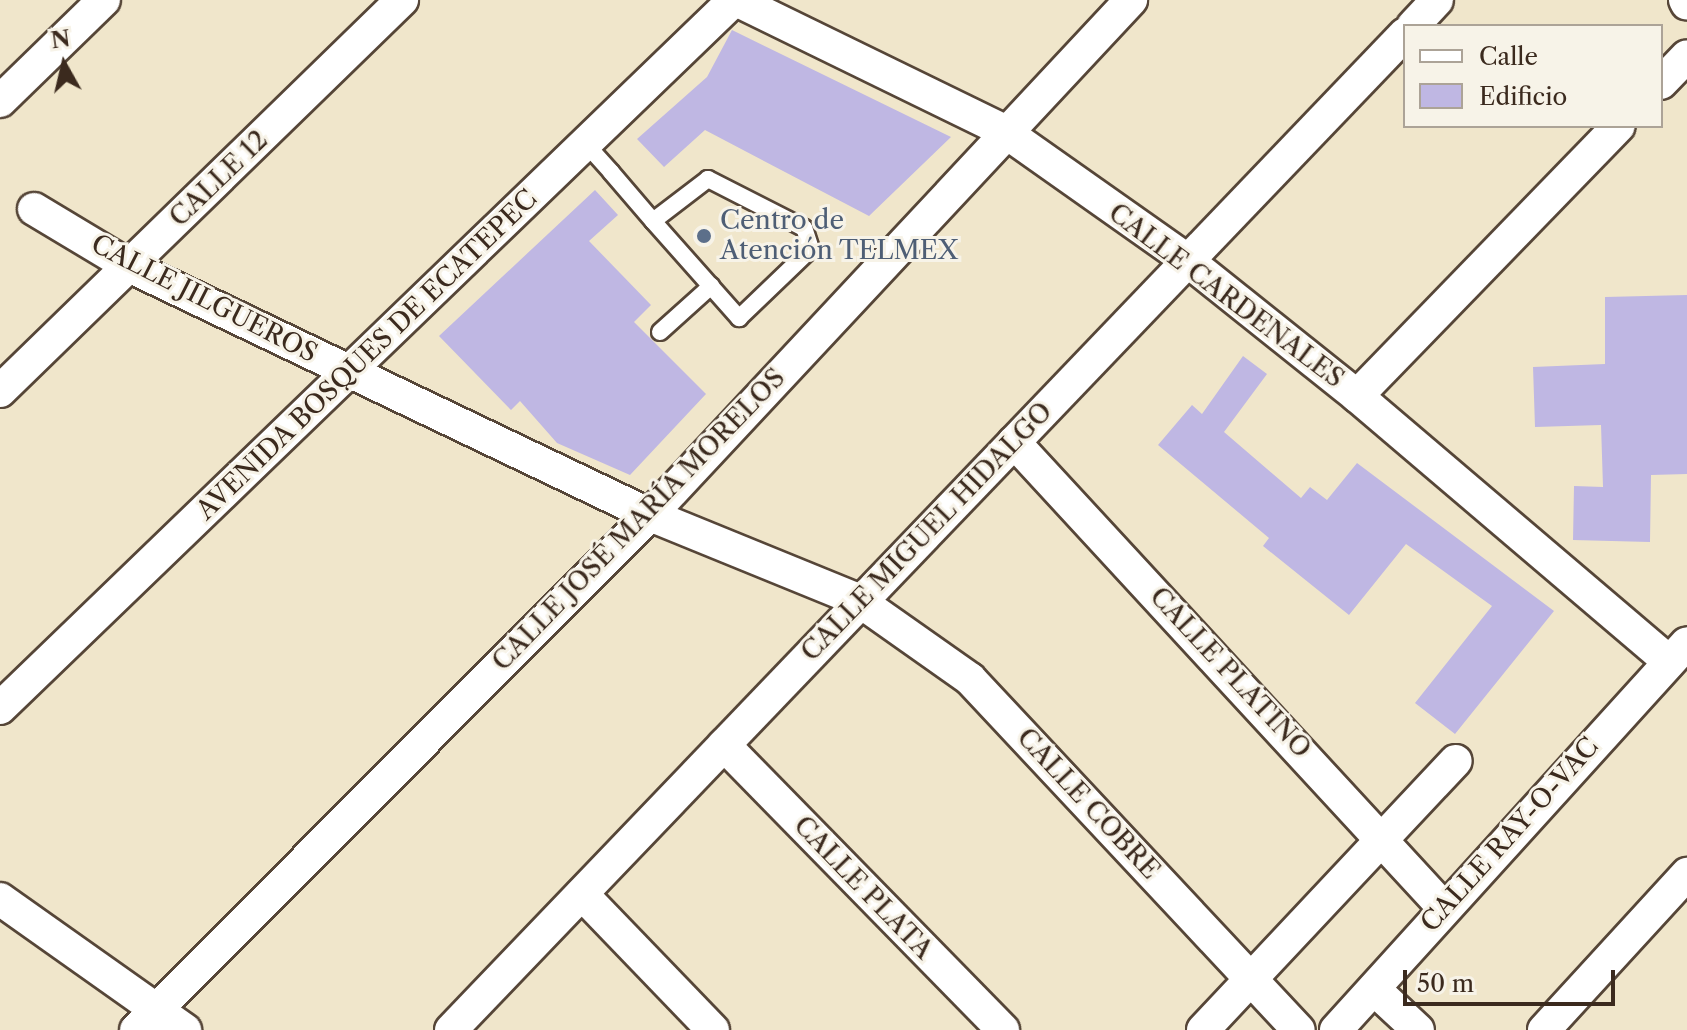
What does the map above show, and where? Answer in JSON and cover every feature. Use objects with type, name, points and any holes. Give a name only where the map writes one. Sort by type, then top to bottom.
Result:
[{"type":"street","points":[[0,101],[104,0]]},
{"type":"street","name":"CALLE 12","points":[[0,391],[402,0]]},
{"type":"street","name":"CALLE CARDENALES","points":[[735,0],[1004,131],[1188,261],[1678,652]]},
{"type":"street","name":"AVENIDA BOSQUES DE ECATEPEC","points":[[0,708],[735,0]]},
{"type":"street","name":"CALLE JOSÉ MARÍA MORELOS","points":[[146,1020],[650,515],[1004,131],[1131,0]]},
{"type":"street","points":[[1415,24],[1437,0]]},
{"type":"street","name":"CALLE MIGUEL HIDALGO","points":[[451,1030],[858,600],[1403,36]]},
{"type":"street","points":[[1663,81],[1687,56]]},
{"type":"street","points":[[1357,396],[1617,128]]},
{"type":"street","name":"CALLE JILGUEROS","points":[[34,209],[129,266],[650,515],[858,600]]},
{"type":"street","name":"CALLE PLATINO","points":[[1014,442],[1384,838],[1443,907]]},
{"type":"street","name":"CALLE COBRE","points":[[858,600],[970,679],[1299,1030]]},
{"type":"street","name":"CALLE RAY-O-VAC","points":[[1336,1030],[1443,907],[1678,652]]},
{"type":"street","name":"CALLE PLATA","points":[[724,745],[1003,1030]]},
{"type":"street","points":[[1203,1030],[1456,761]]},
{"type":"street","points":[[1544,1030],[1687,874]]},
{"type":"street","points":[[582,894],[713,1030]]},
{"type":"street","points":[[0,899],[146,1020],[185,1030]]},
{"type":"street","points":[[1374,989],[1418,1030]]},
{"type":"lane","points":[[586,144],[653,221],[739,318],[811,249],[810,237],[804,228],[708,179],[653,221]]},
{"type":"lane","points":[[660,332],[711,286]]},
{"type":"building","points":[[732,30],[951,137],[869,216],[705,130],[664,167],[637,139],[707,77]]},
{"type":"building","points":[[595,190],[618,215],[589,241],[651,305],[634,322],[706,394],[630,475],[557,443],[520,401],[511,410],[439,336]]},
{"type":"building","points":[[1687,295],[1687,474],[1651,475],[1650,542],[1573,540],[1574,486],[1603,487],[1601,425],[1535,427],[1533,367],[1605,364],[1605,297]]},
{"type":"building","points":[[1243,356],[1267,374],[1224,432],[1301,498],[1310,487],[1327,500],[1357,463],[1554,611],[1455,734],[1415,703],[1492,606],[1406,544],[1349,615],[1263,546],[1269,538],[1158,445],[1192,405],[1202,414]]},
{"type":"place","name":"Centro de Atención TELMEX","points":[[704,236]]}]
